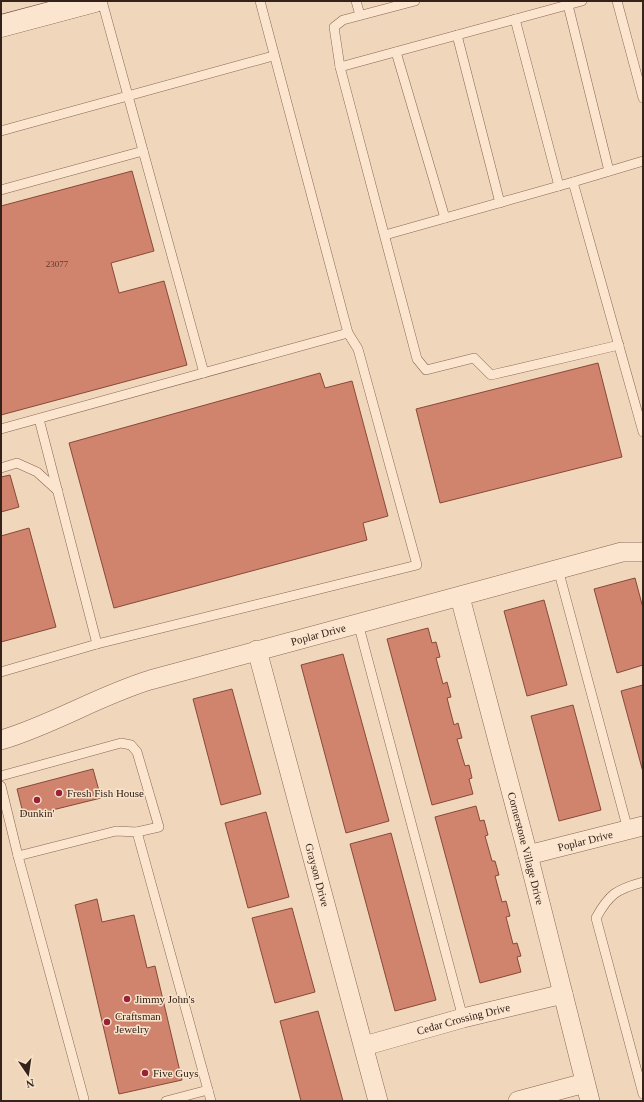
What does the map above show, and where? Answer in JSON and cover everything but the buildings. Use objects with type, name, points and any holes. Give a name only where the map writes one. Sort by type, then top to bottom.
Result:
[{"type":"main road","points":[[1,26],[95,1]]},
{"type":"street","name":"Poplar Drive","points":[[1,740],[24,734],[127,687],[257,650],[460,597],[622,552],[643,552]]},
{"type":"street","name":"Cornerstone Village Drive","points":[[460,597],[528,855],[590,1101]]},
{"type":"street","name":"Grayson Drive","points":[[257,650],[378,1101]]},
{"type":"street","name":"Poplar Drive","points":[[528,855],[635,828]]},
{"type":"street","name":"Cedar Crossing Drive","points":[[364,1046],[463,1018],[563,994]]},
{"type":"street","points":[[518,1101],[585,1083]]},
{"type":"lane","points":[[102,1],[204,373]]},
{"type":"lane","points":[[1,672],[97,644],[417,565],[358,349],[348,333],[273,56],[260,1]]},
{"type":"lane","points":[[356,1],[360,15]]},
{"type":"lane","points":[[415,1],[343,20],[334,28],[340,67],[417,359],[426,370],[474,358],[491,375],[619,345]]},
{"type":"lane","points":[[340,67],[582,1]]},
{"type":"lane","points":[[617,1],[643,98]]},
{"type":"lane","points":[[568,5],[609,171]]},
{"type":"lane","points":[[515,19],[559,186]]},
{"type":"lane","points":[[457,35],[500,203]]},
{"type":"lane","points":[[396,52],[445,218]]},
{"type":"lane","points":[[1,131],[273,56]]},
{"type":"lane","points":[[1,190],[144,151]]},
{"type":"lane","points":[[385,235],[643,161]]},
{"type":"lane","points":[[573,182],[643,432]]},
{"type":"lane","points":[[1,429],[348,333]]},
{"type":"lane","points":[[39,419],[97,644]]},
{"type":"lane","points":[[1,468],[17,463],[37,472],[58,491]]},
{"type":"lane","points":[[558,569],[635,828]]},
{"type":"lane","points":[[358,623],[463,1018]]},
{"type":"lane","points":[[1,776],[122,743],[131,746],[137,752],[159,827],[136,832],[116,831],[18,856]]},
{"type":"lane","points":[[1,786],[82,1100]]},
{"type":"lane","points":[[136,832],[211,1101]]},
{"type":"lane","points":[[643,882],[624,887],[605,900],[596,918],[643,1094]]},
{"type":"lane","points":[[166,1101],[208,1090]]},
{"type":"place","name":"Fresh Fish House","points":[[59,793]]},
{"type":"place","name":"Dunkin'","points":[[37,800]]},
{"type":"place","name":"Jimmy John's","points":[[127,999]]},
{"type":"place","name":"Craftsman Jewelry","points":[[107,1022]]},
{"type":"place","name":"Five Guys","points":[[145,1073]]}]
